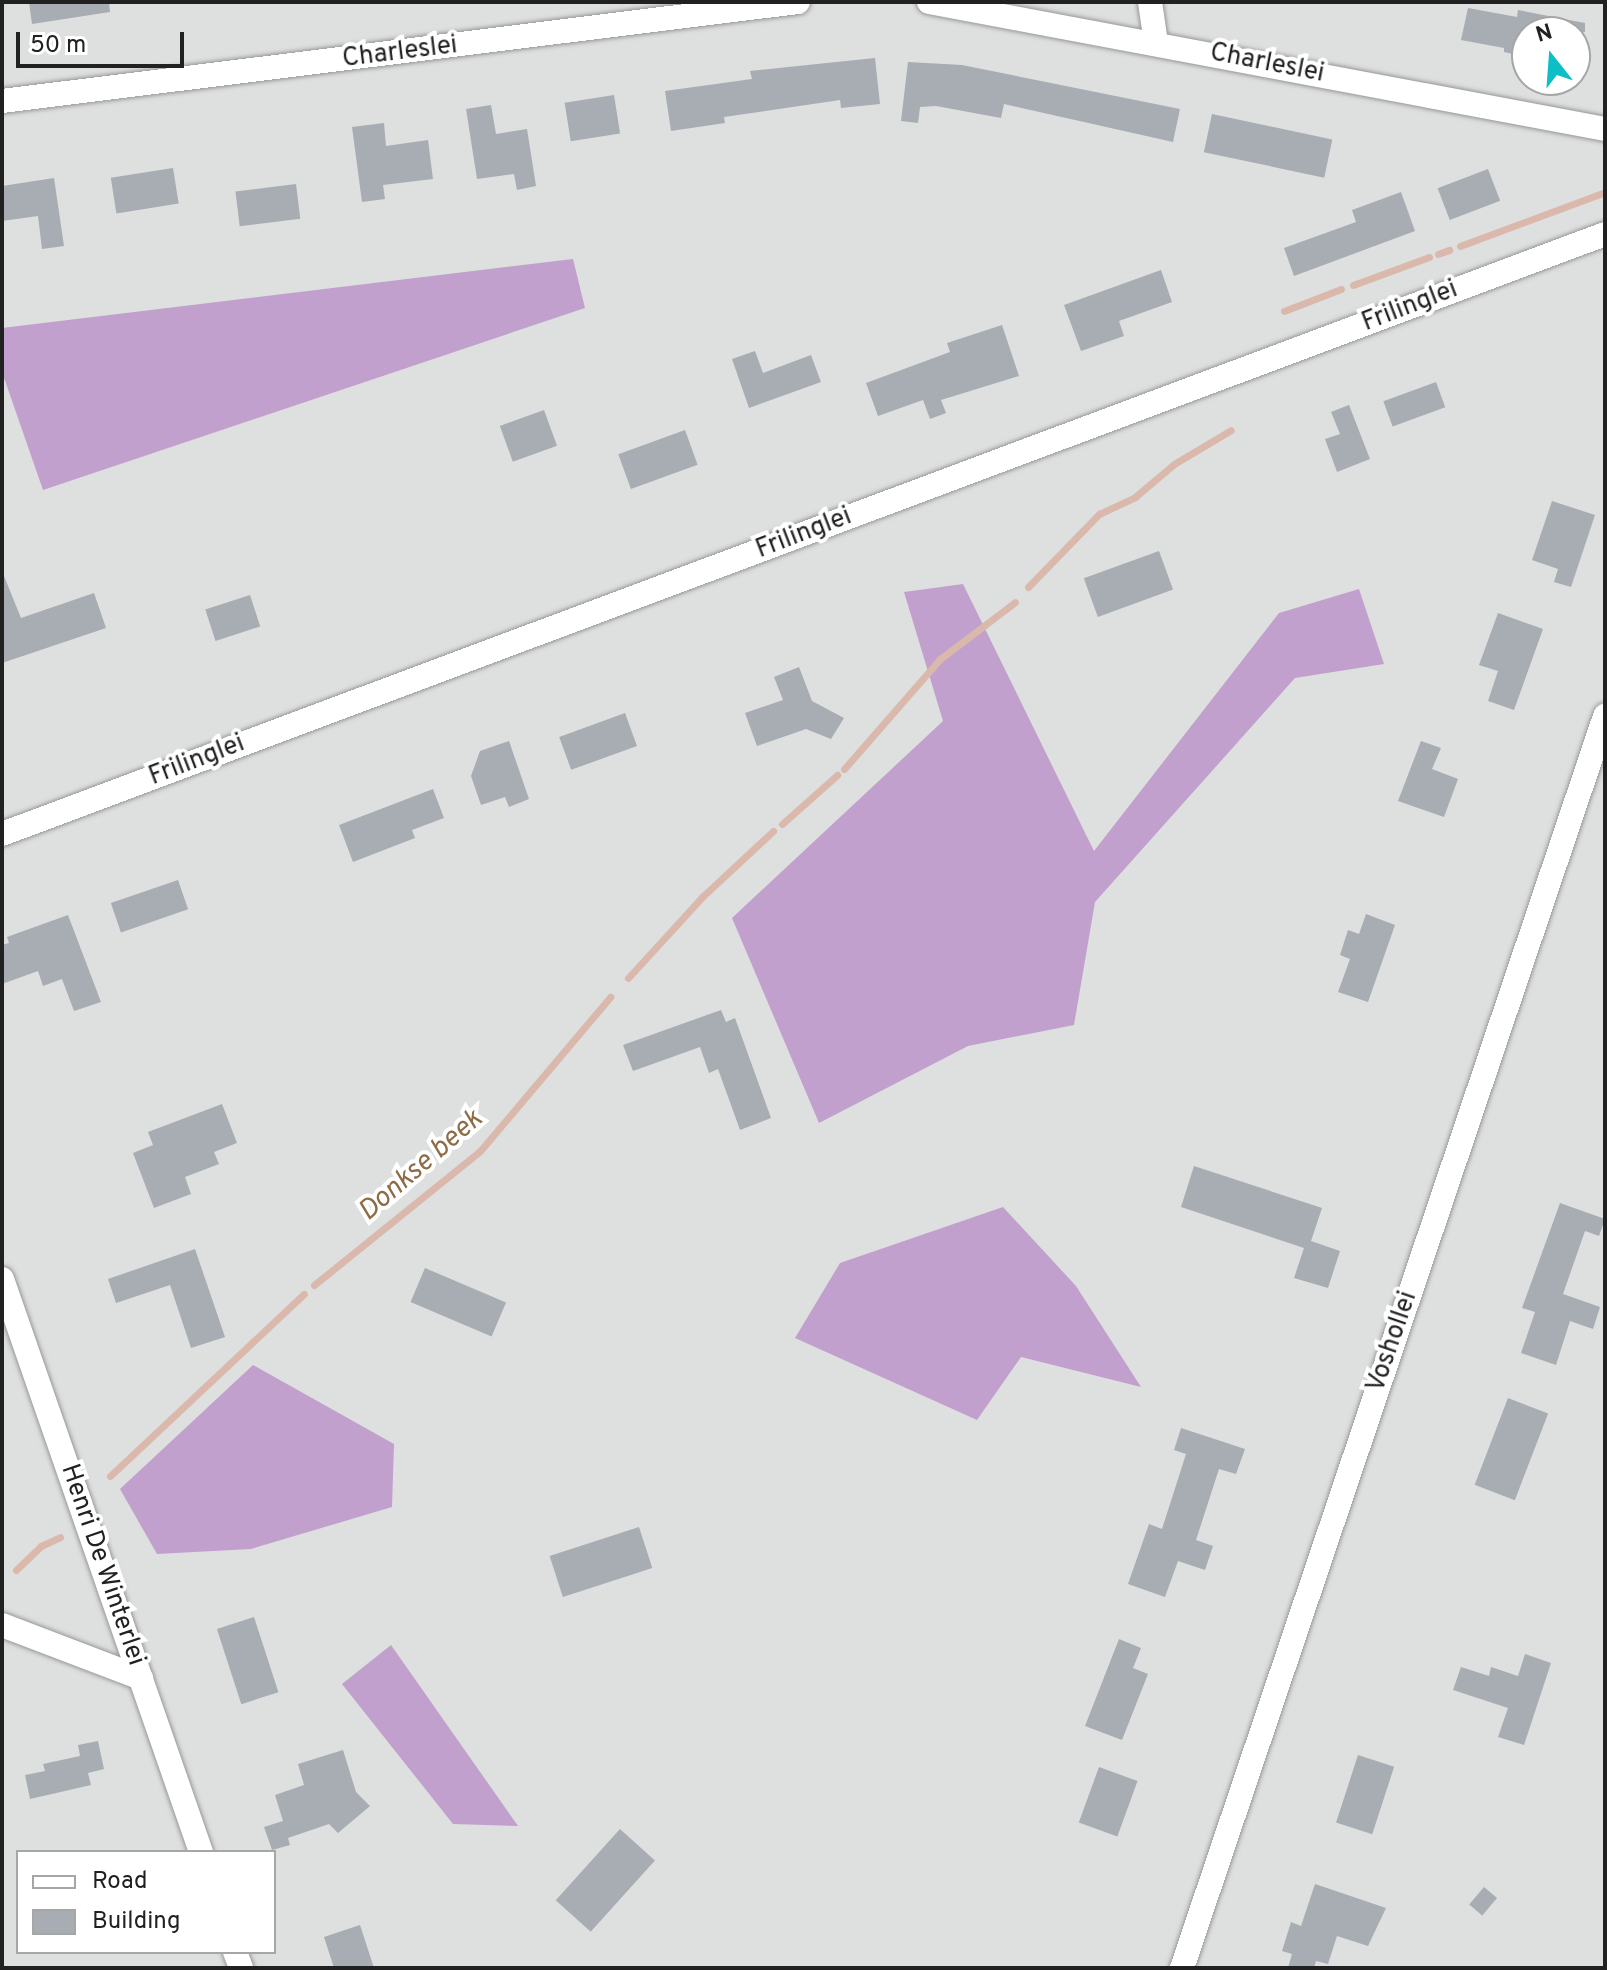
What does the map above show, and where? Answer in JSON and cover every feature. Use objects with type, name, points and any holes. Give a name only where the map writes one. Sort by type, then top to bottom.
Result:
[{"type":"street","name":"Charleslei","points":[[2,101],[798,2]]},
{"type":"street","name":"Charleslei","points":[[929,2],[1605,129]]},
{"type":"street","points":[[1150,2],[1156,43]]},
{"type":"street","name":"Frilinglei","points":[[2,834],[1605,234]]},
{"type":"street","name":"Voshollei","points":[[1182,1968],[1605,716]]},
{"type":"street","name":"Henri De Winterlei","points":[[2,1279],[200,1850]]},
{"type":"street","points":[[2,1625],[141,1678]]},
{"type":"shaded area","points":[[2,2],[1605,2],[1605,1968],[2,1968]]},
{"type":"shaded area","points":[[573,259],[585,308],[43,490],[2,372],[2,328]]},
{"type":"shaded area","points":[[963,584],[1094,851],[1279,613],[1359,589],[1384,664],[1295,678],[1095,902],[1074,1025],[968,1046],[819,1123],[732,918],[943,721],[904,592]]},
{"type":"shaded area","points":[[1003,1207],[1076,1286],[1141,1387],[1021,1357],[977,1420],[795,1338],[840,1263]]},
{"type":"shaded area","points":[[253,1365],[394,1444],[392,1507],[251,1549],[157,1554],[120,1489]]},
{"type":"shaded area","points":[[391,1645],[518,1826],[453,1824],[342,1684]]},
{"type":"building","points":[[29,2],[109,2],[110,12],[32,24]]},
{"type":"building","points":[[1468,8],[1512,16],[1511,54],[1504,52],[1504,48],[1461,40]]},
{"type":"building","points":[[1518,10],[1549,16],[1517,16]]},
{"type":"building","points":[[875,58],[880,104],[841,108],[840,100],[724,117],[725,123],[671,131],[665,91],[752,79],[750,71]]},
{"type":"building","points":[[908,62],[962,65],[1180,109],[1173,142],[1004,104],[1001,118],[936,106],[920,107],[918,123],[901,121]]},
{"type":"building","points":[[614,95],[620,134],[571,141],[565,103]]},
{"type":"building","points":[[491,105],[496,134],[527,129],[536,186],[517,190],[514,174],[477,179],[466,109]]},
{"type":"building","points":[[1212,114],[1332,140],[1324,178],[1204,152]]},
{"type":"building","points":[[384,123],[386,146],[428,140],[433,179],[383,185],[385,199],[362,202],[352,127]]},
{"type":"building","points":[[173,168],[179,204],[116,213],[111,178]]},
{"type":"building","points":[[1488,169],[1500,201],[1450,220],[1438,188]]},
{"type":"building","points":[[54,178],[64,246],[42,249],[38,216],[2,221],[2,186]]},
{"type":"building","points":[[296,184],[300,219],[240,226],[235,191]]},
{"type":"building","points":[[1401,192],[1415,231],[1294,276],[1284,248],[1356,222],[1352,210]]},
{"type":"building","points":[[1161,270],[1172,302],[1119,321],[1124,336],[1081,351],[1064,305]]},
{"type":"building","points":[[1002,325],[1019,376],[941,400],[946,413],[930,419],[923,400],[878,416],[866,383],[950,352],[947,343]]},
{"type":"building","points":[[755,351],[763,373],[811,355],[821,382],[749,408],[732,359]]},
{"type":"building","points":[[1436,382],[1445,407],[1393,427],[1383,401]]},
{"type":"building","points":[[1349,405],[1370,459],[1337,472],[1325,439],[1340,434],[1331,412]]},
{"type":"building","points":[[544,410],[557,446],[513,462],[500,426]]},
{"type":"building","points":[[685,430],[698,465],[631,489],[618,454]]},
{"type":"building","points":[[1552,501],[1595,515],[1571,587],[1554,582],[1558,569],[1532,560]]},
{"type":"building","points":[[1159,551],[1173,590],[1098,617],[1084,578]]},
{"type":"building","points":[[2,571],[21,618],[94,593],[106,628],[2,663]]},
{"type":"building","points":[[250,595],[260,626],[215,641],[205,610]]},
{"type":"building","points":[[1498,613],[1543,629],[1514,710],[1488,701],[1498,671],[1479,665]]},
{"type":"building","points":[[799,667],[812,701],[844,718],[831,739],[806,729],[757,746],[745,713],[783,700],[774,677]]},
{"type":"building","points":[[625,713],[637,746],[571,770],[559,737]]},
{"type":"building","points":[[509,741],[529,799],[509,807],[505,797],[481,805],[471,776],[480,751]]},
{"type":"building","points":[[1421,741],[1441,748],[1432,769],[1458,779],[1444,817],[1398,801]]},
{"type":"building","points":[[433,789],[444,818],[412,830],[415,838],[353,862],[339,825]]},
{"type":"building","points":[[178,880],[188,909],[121,932],[111,903]]},
{"type":"building","points":[[1366,914],[1395,925],[1368,1002],[1338,992],[1350,959],[1340,955],[1348,930],[1359,934]]},
{"type":"building","points":[[68,915],[101,1002],[74,1011],[62,979],[43,986],[38,971],[2,984],[2,945],[9,943],[7,937]]},
{"type":"building","points":[[721,1010],[726,1022],[735,1018],[771,1118],[740,1130],[718,1069],[709,1073],[700,1047],[633,1071],[623,1045]]},
{"type":"building","points":[[222,1104],[237,1143],[214,1152],[219,1164],[185,1177],[191,1194],[154,1208],[133,1153],[153,1145],[148,1132]]},
{"type":"building","points":[[1194,1166],[1322,1208],[1311,1241],[1340,1251],[1328,1288],[1294,1278],[1304,1248],[1181,1207]]},
{"type":"building","points":[[1560,1203],[1605,1219],[1599,1236],[1585,1231],[1563,1294],[1600,1307],[1593,1329],[1570,1321],[1556,1365],[1521,1353],[1535,1312],[1522,1308]]},
{"type":"building","points":[[195,1249],[225,1337],[191,1348],[170,1285],[116,1303],[108,1279]]},
{"type":"building","points":[[425,1268],[506,1302],[492,1336],[411,1302]]},
{"type":"building","points":[[1508,1398],[1548,1413],[1515,1500],[1475,1485]]},
{"type":"building","points":[[1181,1428],[1245,1449],[1236,1474],[1219,1469],[1196,1540],[1213,1546],[1205,1570],[1178,1561],[1165,1597],[1128,1584],[1149,1524],[1162,1529],[1186,1454],[1174,1450]]},
{"type":"building","points":[[639,1527],[652,1568],[563,1597],[550,1556]]},
{"type":"building","points":[[254,1617],[278,1692],[241,1704],[217,1629]]},
{"type":"building","points":[[1119,1639],[1141,1648],[1133,1668],[1148,1674],[1122,1740],[1085,1726]]},
{"type":"building","points":[[1525,1654],[1551,1663],[1524,1745],[1498,1737],[1508,1708],[1453,1690],[1461,1667],[1489,1676],[1491,1667],[1518,1676]]},
{"type":"building","points":[[98,1741],[104,1769],[88,1773],[91,1785],[30,1799],[25,1775],[45,1771],[43,1764],[80,1756],[78,1745]]},
{"type":"building","points":[[343,1750],[356,1792],[370,1806],[338,1833],[329,1824],[288,1838],[290,1845],[272,1850],[264,1827],[283,1821],[275,1795],[304,1785],[298,1764]]},
{"type":"building","points":[[1358,1755],[1394,1767],[1372,1834],[1336,1823]]},
{"type":"building","points":[[1099,1767],[1138,1781],[1117,1836],[1079,1822]]},
{"type":"building","points":[[620,1829],[655,1860],[591,1932],[556,1900]]},
{"type":"building","points":[[1315,1884],[1386,1908],[1368,1946],[1337,1936],[1328,1964],[1316,1961],[1314,1968],[1288,1968],[1292,1954],[1282,1951],[1291,1922],[1301,1926]]},
{"type":"building","points":[[1484,1887],[1497,1898],[1482,1916],[1469,1905]]},
{"type":"building","points":[[360,1925],[374,1968],[334,1968],[324,1937]]},
{"type":"waterway","name":"Donkse beek","points":[[1460,246],[1605,192]]},
{"type":"waterway","name":"Donkse beek","points":[[1438,254],[1449,250]]},
{"type":"waterway","name":"Donkse beek","points":[[1353,285],[1429,257]]},
{"type":"waterway","name":"Donkse beek","points":[[1284,311],[1341,289]]},
{"type":"waterway","name":"Donkse beek","points":[[1028,587],[1099,514],[1135,497],[1174,464],[1231,430]]},
{"type":"waterway","name":"Donkse beek","points":[[844,769],[940,659],[1015,602]]},
{"type":"waterway","name":"Donkse beek","points":[[782,824],[837,775]]},
{"type":"waterway","name":"Donkse beek","points":[[628,978],[702,897],[773,831]]},
{"type":"waterway","name":"Donkse beek","points":[[314,1285],[480,1151],[610,997]]},
{"type":"waterway","name":"Donkse beek","points":[[110,1476],[304,1294]]},
{"type":"waterway","name":"Donkse beek","points":[[16,1570],[41,1546],[60,1537]]}]
